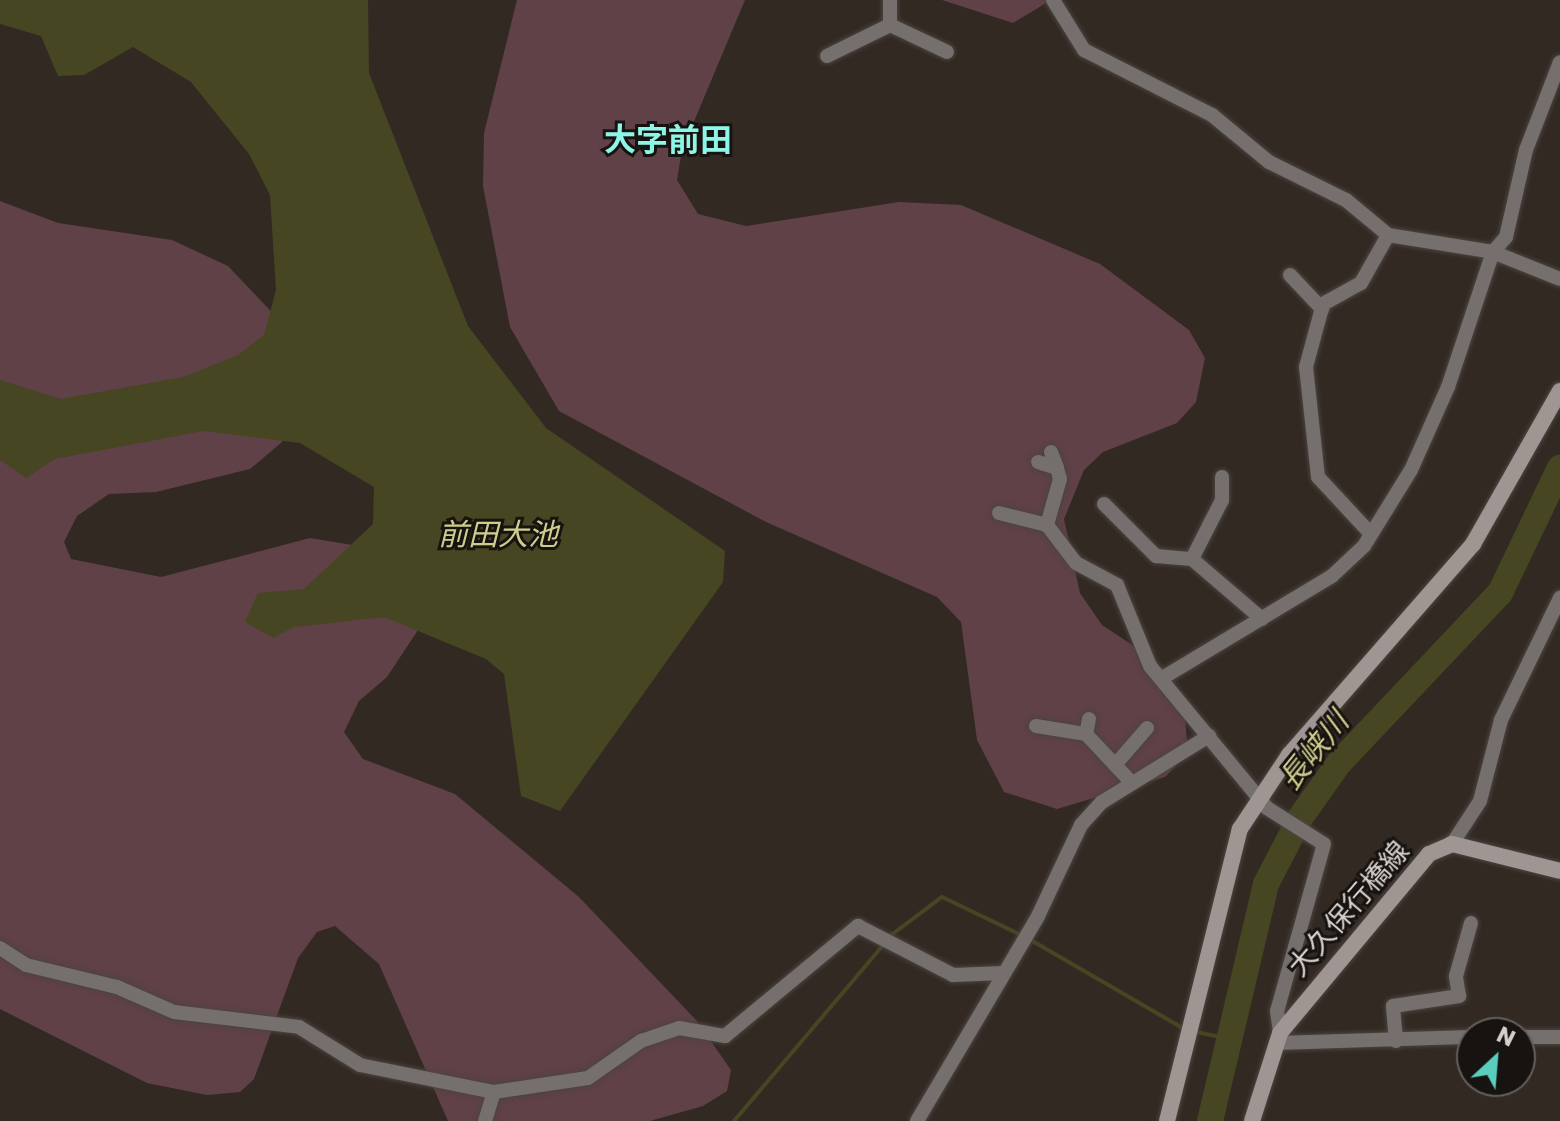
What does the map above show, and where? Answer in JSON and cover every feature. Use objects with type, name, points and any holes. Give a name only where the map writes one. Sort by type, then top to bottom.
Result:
[{"type":"street","points":[[890,0],[890,25]]},
{"type":"street","points":[[1053,0],[1084,50],[1212,115],[1269,162],[1346,200],[1388,235],[1493,252],[1560,279]]},
{"type":"street","points":[[890,25],[947,52]]},
{"type":"street","points":[[827,56],[890,25]]},
{"type":"street","points":[[1164,677],[1332,576],[1370,533],[1411,470],[1448,387],[1493,252],[1506,237],[1526,150],[1560,62]]},
{"type":"street","points":[[1370,533],[1318,477],[1311,455],[1314,402],[1306,367],[1322,309],[1333,294],[1361,283],[1388,235]]},
{"type":"street","points":[[1290,275],[1322,309]]},
{"type":"street","points":[[1167,1121],[1225,867],[1262,803],[1473,544],[1560,391]]},
{"type":"street","points":[[1047,525],[1058,497],[1057,468],[1051,452]]},
{"type":"street","points":[[1038,462],[1057,468]]},
{"type":"street","points":[[1192,559],[1222,500],[1222,477]]},
{"type":"street","points":[[1104,504],[1156,556],[1192,559],[1262,619]]},
{"type":"street","points":[[999,513],[1047,525],[1076,563],[1117,585],[1143,656],[1164,677],[1262,803],[1324,844],[1277,1011],[1278,1038],[1396,1041],[1456,1038]]},
{"type":"street","points":[[1452,844],[1480,801],[1501,720],[1560,598]]},
{"type":"street","points":[[1036,726],[1087,726],[1132,783]]},
{"type":"street","points":[[1115,765],[1147,728]]},
{"type":"street","points":[[917,1121],[1003,973],[1081,825],[1132,783],[1209,736]]},
{"type":"street","name":"大久保行橋線","points":[[1252,1121],[1278,1038],[1380,907],[1429,854],[1452,844],[1560,871]]},
{"type":"street","points":[[1396,1041],[1393,1006],[1459,996],[1456,976],[1471,923]]},
{"type":"street","points":[[0,948],[26,965],[117,987],[174,1012],[299,1027],[360,1065],[494,1092],[588,1078],[641,1041],[679,1028],[725,1036],[858,926],[953,975],[1003,973]]},
{"type":"street","points":[[1536,1037],[1560,1037]]},
{"type":"street","points":[[485,1121],[494,1092]]},
{"type":"shaded area","points":[[517,0],[745,0],[682,150],[677,180],[698,214],[746,226],[899,202],[961,205],[1100,264],[1189,330],[1205,358],[1196,402],[1177,423],[1103,452],[1084,470],[1064,519],[1080,593],[1102,625],[1140,650],[1184,705],[1188,753],[1165,777],[1057,809],[1004,792],[977,740],[961,622],[937,597],[766,522],[559,411],[510,327],[483,186],[484,133]]},
{"type":"shaded area","points":[[942,0],[1051,0],[1013,23]]},
{"type":"shaded area","points":[[0,201],[58,223],[172,240],[228,266],[303,345],[282,442],[250,469],[156,492],[109,494],[77,516],[64,542],[71,559],[161,577],[310,538],[376,549],[420,627],[387,677],[359,701],[344,732],[363,759],[455,794],[579,897],[696,1020],[731,1070],[727,1091],[703,1106],[650,1121],[448,1121],[379,964],[335,926],[317,932],[298,958],[254,1079],[240,1092],[207,1095],[147,1083],[0,1009]]},
{"type":"water","name":"前田大池","points":[[0,0],[368,0],[369,73],[468,326],[546,428],[725,551],[723,582],[560,811],[521,796],[504,674],[486,659],[384,617],[294,627],[273,638],[245,622],[258,593],[304,589],[373,524],[374,487],[300,443],[203,431],[55,459],[26,478],[0,460],[0,380],[61,399],[183,377],[238,355],[264,335],[276,290],[270,195],[249,154],[191,82],[133,47],[84,75],[58,76],[41,36],[0,24]]},
{"type":"waterway","name":"長峡川","points":[[1210,1121],[1266,884],[1300,818],[1339,763],[1500,593],[1560,468]]},
{"type":"waterway","points":[[890,936],[942,897],[1021,935]]},
{"type":"waterway","points":[[1029,939],[1184,1029]]},
{"type":"waterway","points":[[734,1121],[885,943]]},
{"type":"waterway","points":[[1192,1031],[1224,1038]]},
{"type":"district","name":"大字前田","points":[[668,140]]}]
